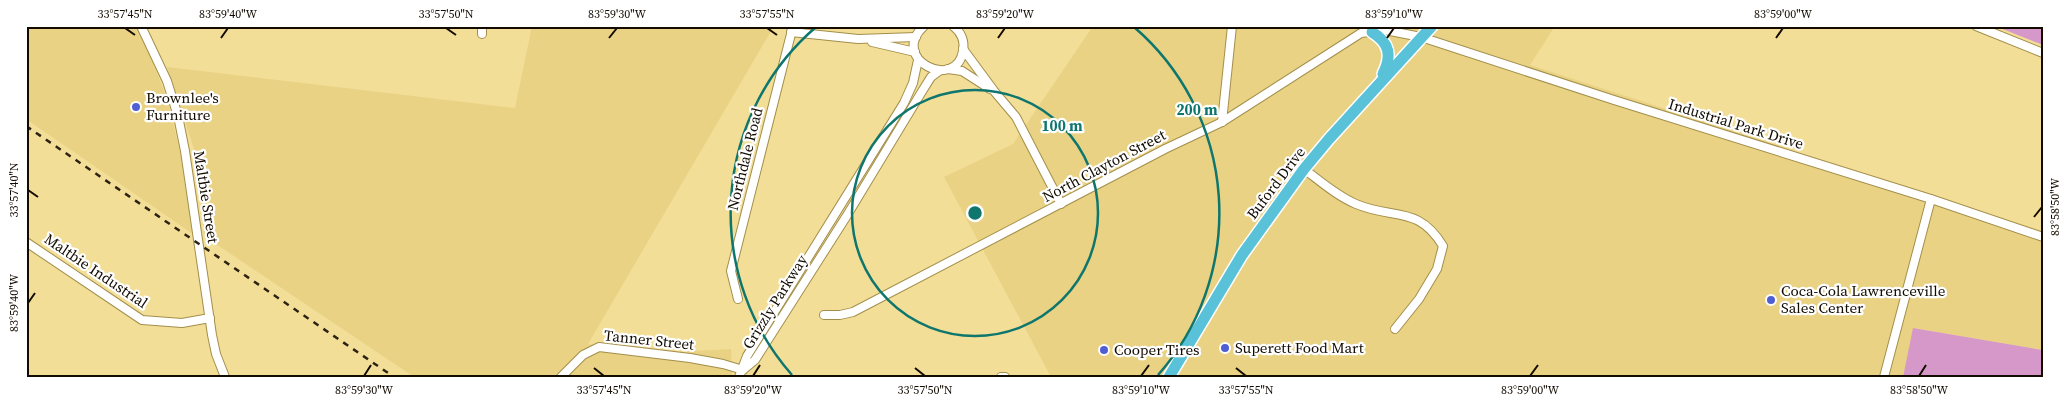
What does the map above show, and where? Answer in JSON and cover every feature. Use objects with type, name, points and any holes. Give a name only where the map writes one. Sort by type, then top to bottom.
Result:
[{"type":"highway","name":"Buford Drive","points":[[1169,377],[1247,248],[1304,169],[1328,139],[1432,26]]},
{"type":"highway","points":[[1372,32],[1382,38],[1388,51],[1388,64],[1376,87]]},
{"type":"street","name":"Maltbie Street","points":[[141,26],[167,81],[178,116],[216,354],[225,377]]},
{"type":"street","points":[[858,39],[916,37],[924,26]]},
{"type":"street","points":[[953,26],[960,30],[963,49],[1016,117],[1061,204]]},
{"type":"street","points":[[1222,122],[1232,26]]},
{"type":"street","points":[[1976,26],[2043,53]]},
{"type":"street","points":[[792,29],[858,39],[917,56],[924,66],[962,71],[994,91]]},
{"type":"street","name":"Northdale Road","points":[[738,299],[731,271],[792,29]]},
{"type":"street","name":"North Clayton Street","points":[[824,315],[840,315],[853,312],[1165,149],[1222,122],[1360,33],[1384,30],[1421,37]]},
{"type":"street","name":"Grizzly Parkway","points":[[741,374],[747,356],[904,103],[913,83],[917,56],[916,37]]},
{"type":"street","name":"Industrial Park Drive","points":[[1421,37],[1614,100],[1931,199],[2043,237]]},
{"type":"street","name":"Grizzly Parkway","points":[[741,374],[755,360],[846,217],[920,93],[931,77],[958,61],[963,49]]},
{"type":"street","points":[[1304,169],[1325,185],[1356,204],[1417,219],[1434,231],[1443,246],[1437,269],[1419,299],[1395,329]]},
{"type":"street","points":[[1884,377],[1931,199]]},
{"type":"street","name":"Maltbie Industrial","points":[[26,242],[142,320],[182,323],[210,318]]},
{"type":"street","name":"Tanner Street","points":[[561,377],[583,355],[599,347],[723,364],[741,374]]},
{"type":"street","points":[[1001,377],[1006,377]]},
{"type":"shaded area","points":[[26,26],[137,26],[168,102],[180,152],[193,234],[26,119]]},
{"type":"shaded area","points":[[532,26],[774,26],[588,344],[655,353],[731,349],[732,377],[414,377],[204,236],[197,158],[167,67],[515,108]]},
{"type":"shaded area","points":[[1093,26],[1415,26],[1421,29],[1425,26],[1555,26],[1530,65],[2043,231],[2043,350],[1914,328],[1903,377],[1051,377],[944,177],[1013,144]]},
{"type":"shaded area","points":[[1995,26],[2043,26],[2043,45]]},
{"type":"shaded area","points":[[1913,328],[2043,350],[2043,377],[1903,377]]},
{"type":"railway","points":[[26,126],[394,377]]},
{"type":"place","name":"Brownlee's Furniture","points":[[136,107]]},
{"type":"place","name":"Coca-Cola Lawrenceville Sales Center","points":[[1771,300]]},
{"type":"place","name":"Superett Food Mart","points":[[1225,348]]},
{"type":"place","name":"Cooper Tires","points":[[1104,350]]}]
